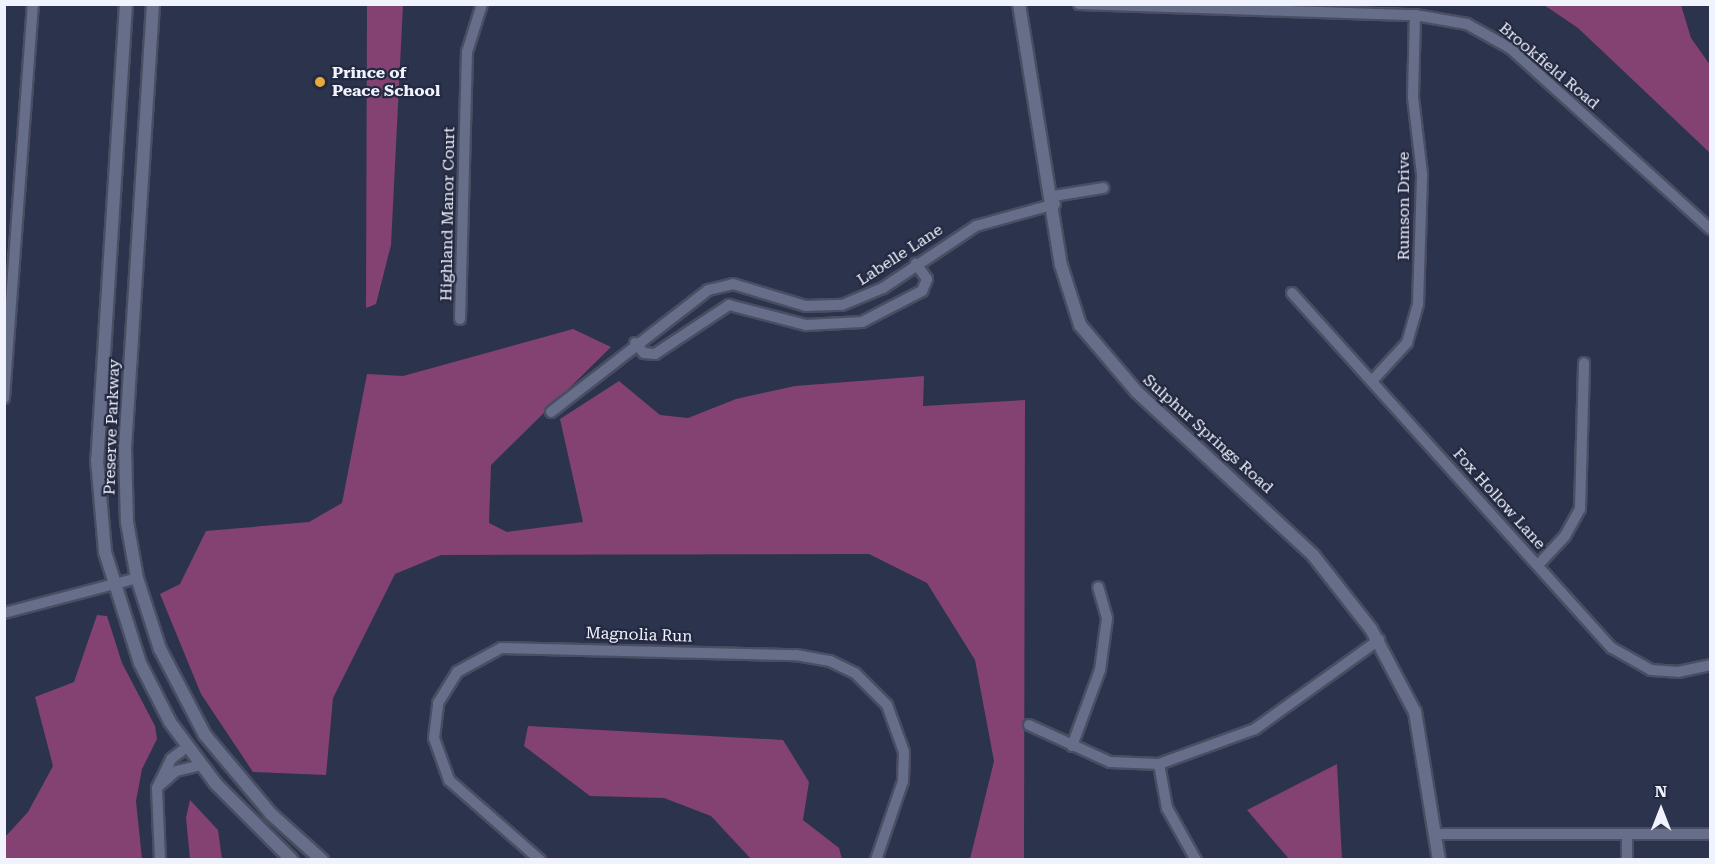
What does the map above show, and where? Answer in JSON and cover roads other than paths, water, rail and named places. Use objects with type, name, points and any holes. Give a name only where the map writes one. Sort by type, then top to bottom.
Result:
[{"type":"street","points":[[4,398],[33,4]]},
{"type":"street","name":"Preserve Parkway","points":[[126,4],[97,460],[111,581],[140,663],[188,746],[202,765],[292,860]]},
{"type":"street","name":"Preserve Parkway","points":[[153,4],[125,447],[127,522],[137,578],[160,649],[205,735],[271,814],[322,860]]},
{"type":"street","name":"Highland Manor Court","points":[[460,319],[467,52],[482,4]]},
{"type":"street","name":"Sulphur Springs Road","points":[[1019,4],[1070,299],[1096,347],[1137,392],[1290,531],[1379,640],[1414,712],[1438,834],[1439,860]]},
{"type":"street","name":"Brookfield Road","points":[[1079,4],[1415,15],[1467,24],[1503,43],[1710,229]]},
{"type":"street","name":"Rumson Drive","points":[[1372,381],[1407,343],[1418,304],[1422,174],[1413,97],[1415,15]]},
{"type":"street","name":"Labelle Lane","points":[[551,412],[684,306],[722,286],[806,306],[842,305],[882,288],[976,226],[1054,200],[1103,188]]},
{"type":"street","points":[[635,343],[644,353],[655,354],[729,305],[806,325],[862,322],[922,291],[927,279],[916,264]]},
{"type":"street","name":"Fox Hollow Lane","points":[[1292,293],[1626,659],[1667,673],[1710,665]]},
{"type":"street","points":[[1538,565],[1566,536],[1580,509],[1584,363]]},
{"type":"street","points":[[4,613],[111,581],[137,578]]},
{"type":"street","points":[[1072,746],[1100,670],[1107,618],[1098,587]]},
{"type":"street","points":[[1029,725],[1110,762],[1159,764],[1256,729],[1379,640]]},
{"type":"street","name":"Magnolia Run","points":[[540,860],[448,780],[435,744],[435,714],[449,683],[472,659],[501,648],[796,654],[849,670],[886,705],[904,752],[903,781],[876,860]]},
{"type":"street","points":[[160,860],[157,788],[171,759],[188,746]]},
{"type":"street","points":[[1159,764],[1167,808],[1196,860]]},
{"type":"street","points":[[157,788],[176,771],[202,765]]},
{"type":"street","points":[[1438,834],[1627,837],[1710,834]]},
{"type":"street","points":[[1627,837],[1627,860]]},
{"type":"place","name":"Prince of Peace School","points":[[320,82]]}]
